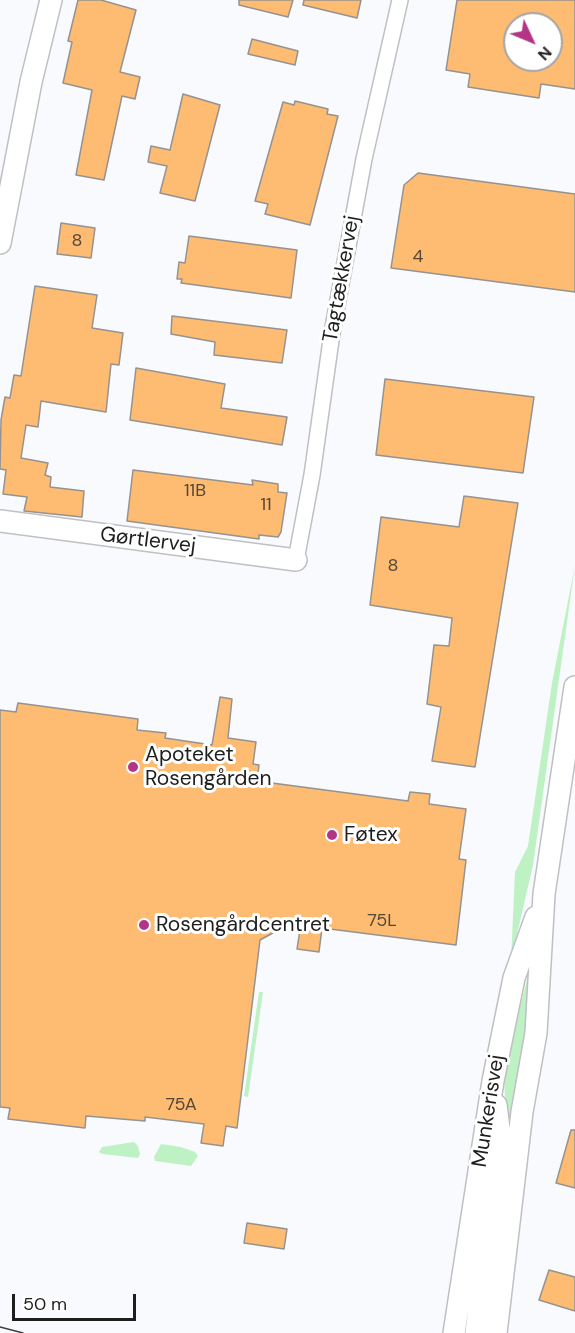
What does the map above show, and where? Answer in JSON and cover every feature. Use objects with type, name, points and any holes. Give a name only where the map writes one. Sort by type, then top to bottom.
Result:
[{"type":"main road","points":[[0,243],[31,82],[51,0]]},
{"type":"main road","name":"Gørtlervej","points":[[0,521],[296,560]]},
{"type":"main road","name":"Munkerisvej","points":[[496,1333],[522,1112],[536,1033],[544,894],[575,687]]},
{"type":"main road","name":"Munkerisvej","points":[[454,1333],[493,1081],[514,978],[544,894]]},
{"type":"main road","points":[[476,1333],[500,1136],[493,1081]]},
{"type":"street","name":"Tagtækkervej","points":[[296,560],[312,475],[332,333],[362,170],[400,0]]},
{"type":"green space","points":[[575,565],[533,865],[511,960],[515,872],[528,846],[552,683]]},
{"type":"green space","points":[[533,956],[537,956],[508,1152],[504,1079],[506,1063]]},
{"type":"green space","points":[[259,992],[263,992],[248,1097],[244,1096]]},
{"type":"green space","points":[[134,1142],[140,1154],[138,1158],[99,1152],[102,1147]]},
{"type":"green space","points":[[161,1144],[181,1147],[195,1152],[198,1156],[191,1166],[155,1161],[154,1157]]},
{"type":"building","points":[[78,0],[101,0],[136,10],[120,72],[140,77],[135,99],[122,96],[104,180],[76,175],[92,90],[63,83],[72,42],[68,41]]},
{"type":"building","points":[[239,0],[293,0],[288,17],[239,5]]},
{"type":"building","points":[[304,0],[361,0],[357,18],[303,5]]},
{"type":"building","points":[[457,0],[575,0],[575,89],[541,84],[539,98],[468,87],[470,74],[446,70]]},
{"type":"building","points":[[252,39],[298,51],[295,65],[248,54]]},
{"type":"building","points":[[183,94],[220,105],[195,201],[160,193],[167,166],[148,162],[151,146],[170,150]]},
{"type":"building","points":[[295,101],[328,109],[327,114],[338,116],[310,225],[265,214],[268,204],[255,201],[283,102],[294,105]]},
{"type":"building","points":[[418,173],[575,194],[575,292],[391,268],[404,185]]},
{"type":"building","points":[[61,223],[95,228],[91,258],[57,254]]},
{"type":"building","points":[[189,236],[297,250],[291,298],[181,283],[182,279],[177,279],[179,262],[185,263]]},
{"type":"building","points":[[35,286],[97,295],[92,328],[123,333],[119,365],[111,364],[106,412],[41,401],[38,427],[26,425],[21,458],[48,463],[45,475],[51,477],[50,487],[84,491],[82,517],[24,511],[27,497],[3,494],[6,470],[0,469],[1,420],[5,397],[10,398],[14,375],[21,376]]},
{"type":"building","points":[[172,316],[287,330],[282,363],[214,355],[215,342],[171,334]]},
{"type":"building","points":[[136,368],[225,384],[221,408],[287,417],[282,445],[130,420]]},
{"type":"building","points":[[385,379],[534,397],[523,473],[376,455]]},
{"type":"building","points":[[133,470],[253,485],[252,480],[278,484],[278,492],[287,493],[281,532],[278,537],[259,535],[259,539],[127,521]]},
{"type":"building","points":[[464,496],[518,503],[475,767],[432,761],[441,707],[427,704],[434,645],[449,646],[452,618],[370,605],[381,517],[459,527]]},
{"type":"building","name":"Rosengårdcentret","points":[[220,697],[232,699],[228,738],[256,742],[253,764],[259,765],[257,781],[408,801],[410,792],[430,794],[429,804],[466,809],[459,859],[466,860],[456,945],[322,928],[319,952],[297,949],[302,917],[260,940],[237,1128],[226,1126],[223,1146],[201,1143],[204,1124],[145,1117],[145,1121],[86,1116],[85,1128],[8,1119],[10,1108],[0,1107],[0,710],[16,712],[18,703],[138,719],[137,730],[166,733],[165,738],[212,745]]},
{"type":"building","points":[[571,1130],[575,1130],[575,1188],[556,1183]]},
{"type":"building","points":[[247,1223],[287,1229],[284,1249],[244,1243]]},
{"type":"building","points":[[549,1270],[575,1277],[575,1311],[539,1300]]},
{"type":"tram line","points":[[0,1327],[23,1333]]},
{"type":"place","name":"Apoteket Rosengården","points":[[133,767]]},
{"type":"place","name":"Føtex","points":[[332,835]]},
{"type":"place","name":"Rosengårdcentret","points":[[144,925]]}]
